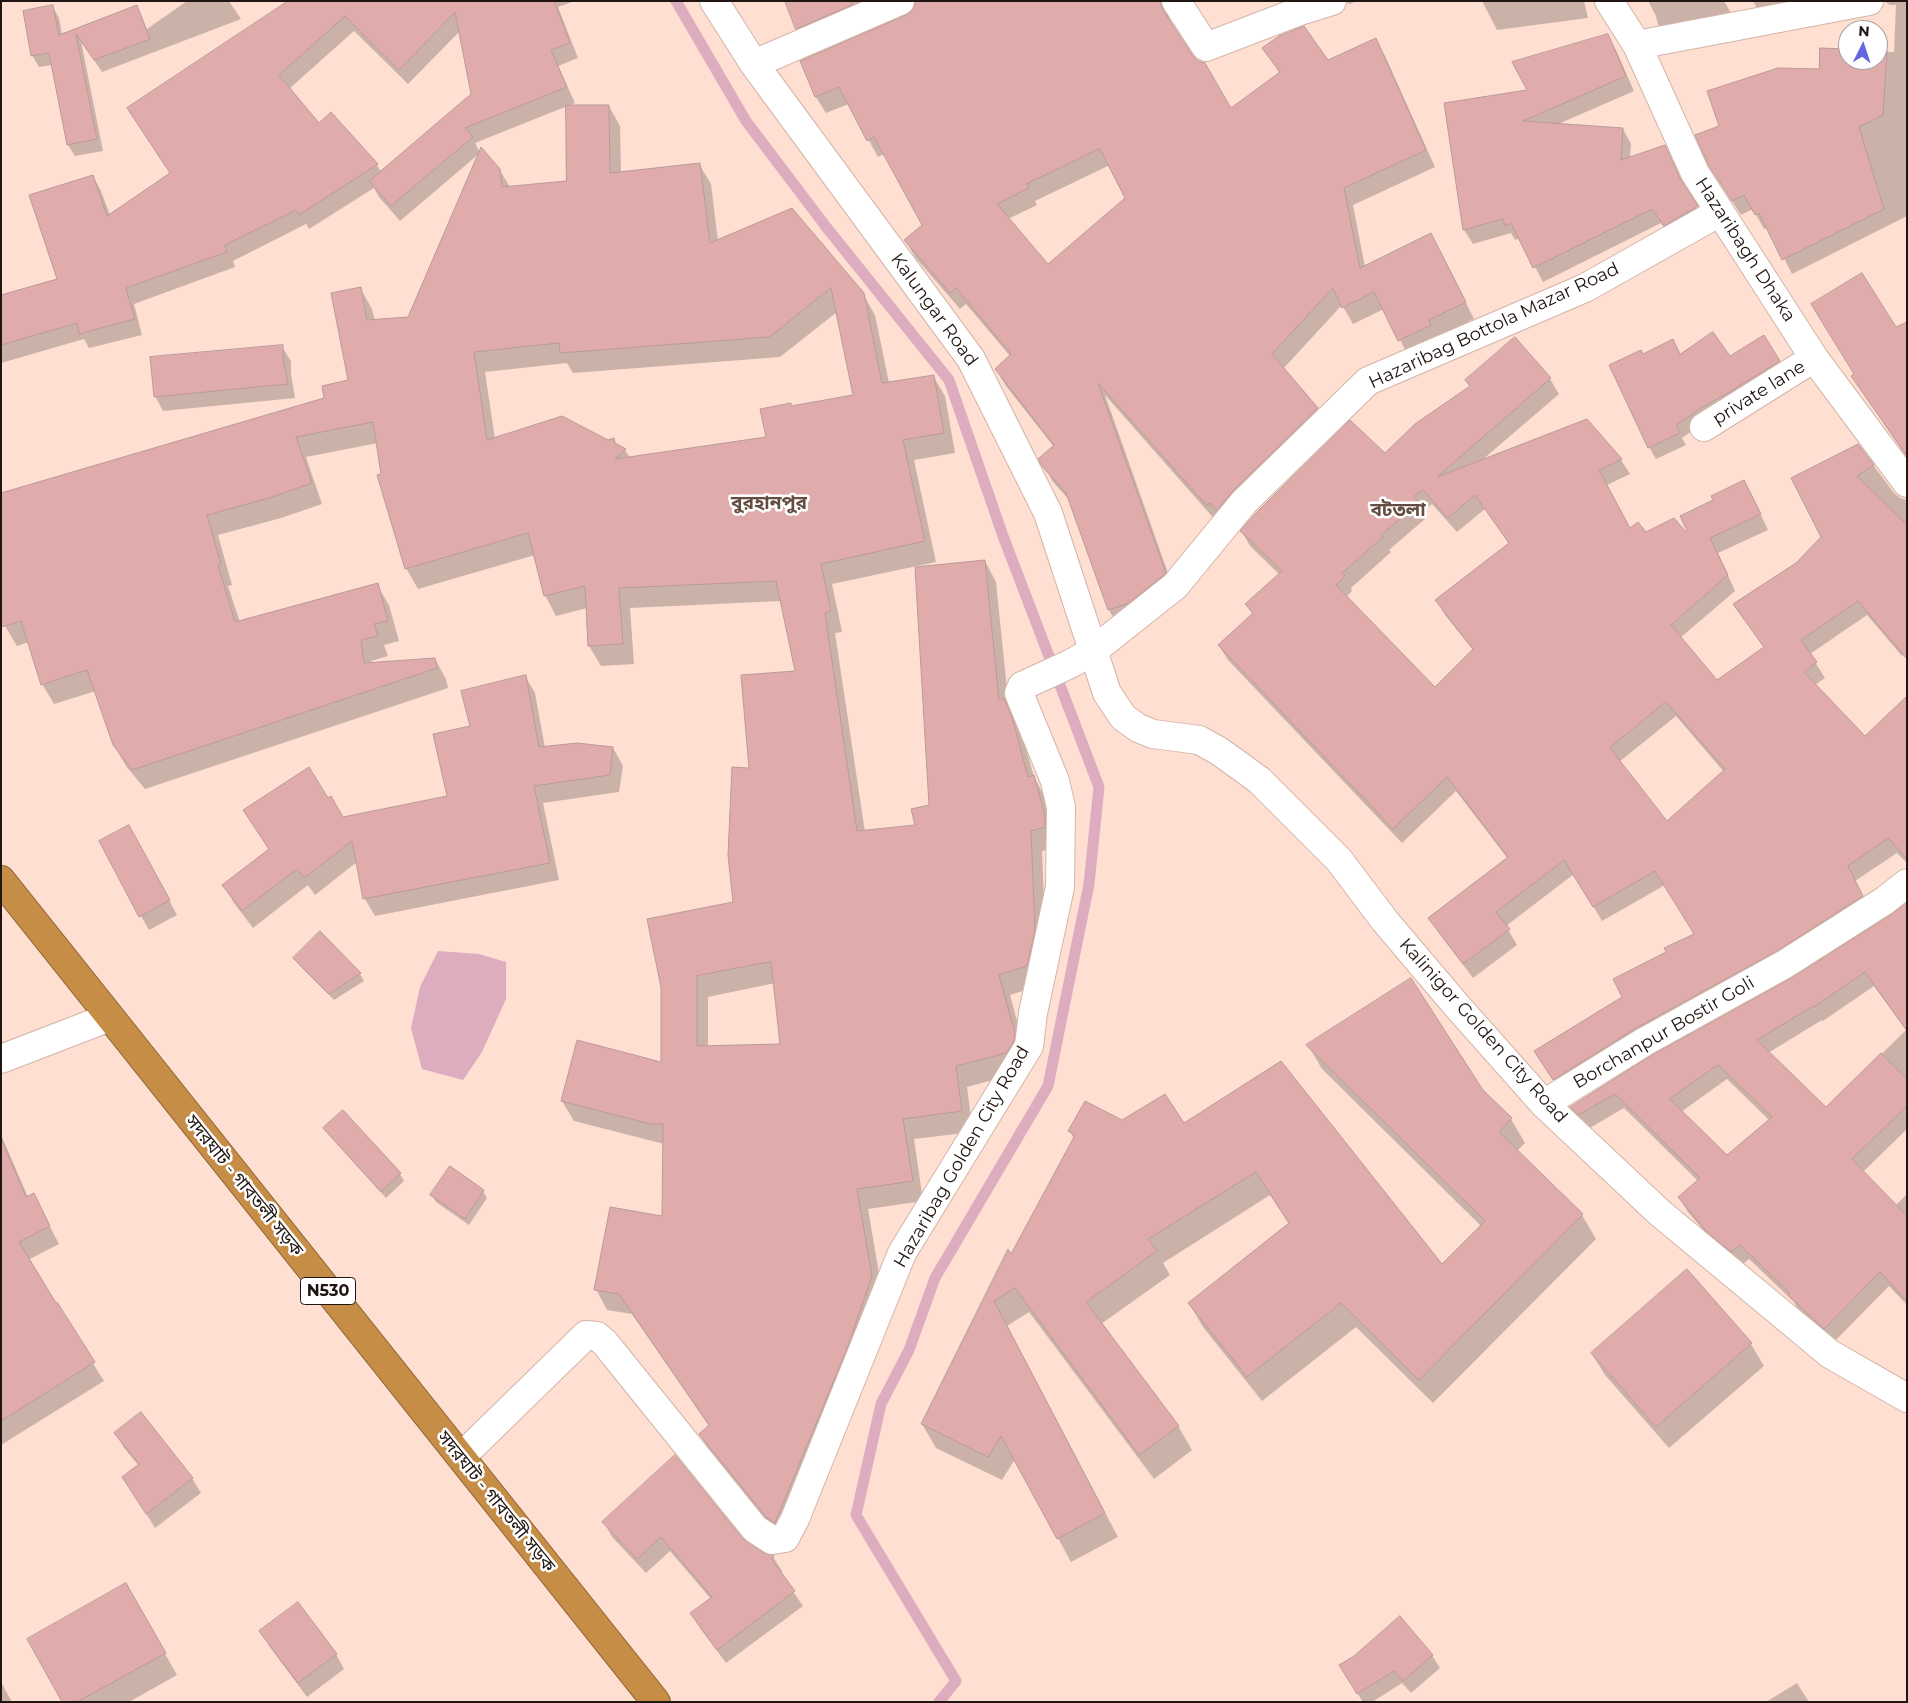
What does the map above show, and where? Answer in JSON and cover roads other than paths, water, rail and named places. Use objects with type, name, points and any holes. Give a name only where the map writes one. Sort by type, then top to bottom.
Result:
[{"type":"highway","name":"সদরঘাট - গাবতলী সড়ক","points":[[1,880],[656,1702]]},
{"type":"street","name":"Kalungar Road","points":[[714,1],[754,64],[971,359],[1048,513],[1093,651]]},
{"type":"street","points":[[754,64],[900,1]]},
{"type":"street","points":[[1176,1],[1206,47],[1300,11],[1332,1]]},
{"type":"street","name":"Hazaribagh Dhaka","points":[[1609,1],[1637,45],[1695,173],[1814,358],[1907,483]]},
{"type":"street","points":[[1637,45],[1869,1]]},
{"type":"street","name":"Hazaribag Bottola Mazar Road","points":[[1093,651],[1175,586],[1244,502],[1368,381],[1585,288],[1720,212]]},
{"type":"street","name":"private lane","points":[[1704,427],[1814,358]]},
{"type":"street","name":"Hazaribag Golden City Road","points":[[461,1457],[586,1335],[596,1336],[605,1343],[755,1529],[772,1540],[785,1538],[795,1519],[902,1253],[1030,1046],[1034,1013],[1060,887],[1061,807],[1055,781],[1019,693],[1022,686],[1093,651]]},
{"type":"street","name":"Kalinigor Golden City Road","points":[[1093,651],[1107,693],[1123,717],[1138,728],[1153,734],[1199,740],[1219,751],[1259,780],[1339,860],[1385,921],[1544,1104],[1660,1213],[1830,1354],[1907,1398]]},
{"type":"street","name":"Borchanpur Bostir Goli","points":[[1544,1104],[1644,1042],[1785,964],[1884,902],[1907,883]]},
{"type":"street","points":[[1,1059],[110,1018]]},
{"type":"waterway","points":[[676,1],[746,121],[827,228],[949,380],[1003,536],[1099,787],[1089,884],[1048,1086],[935,1278],[909,1350],[881,1404],[856,1515],[956,1681],[939,1702]]},
{"type":"district","name":"বুরহানপুর","points":[[769,503]]},
{"type":"district","name":"বটতলা","points":[[1398,510]]}]
